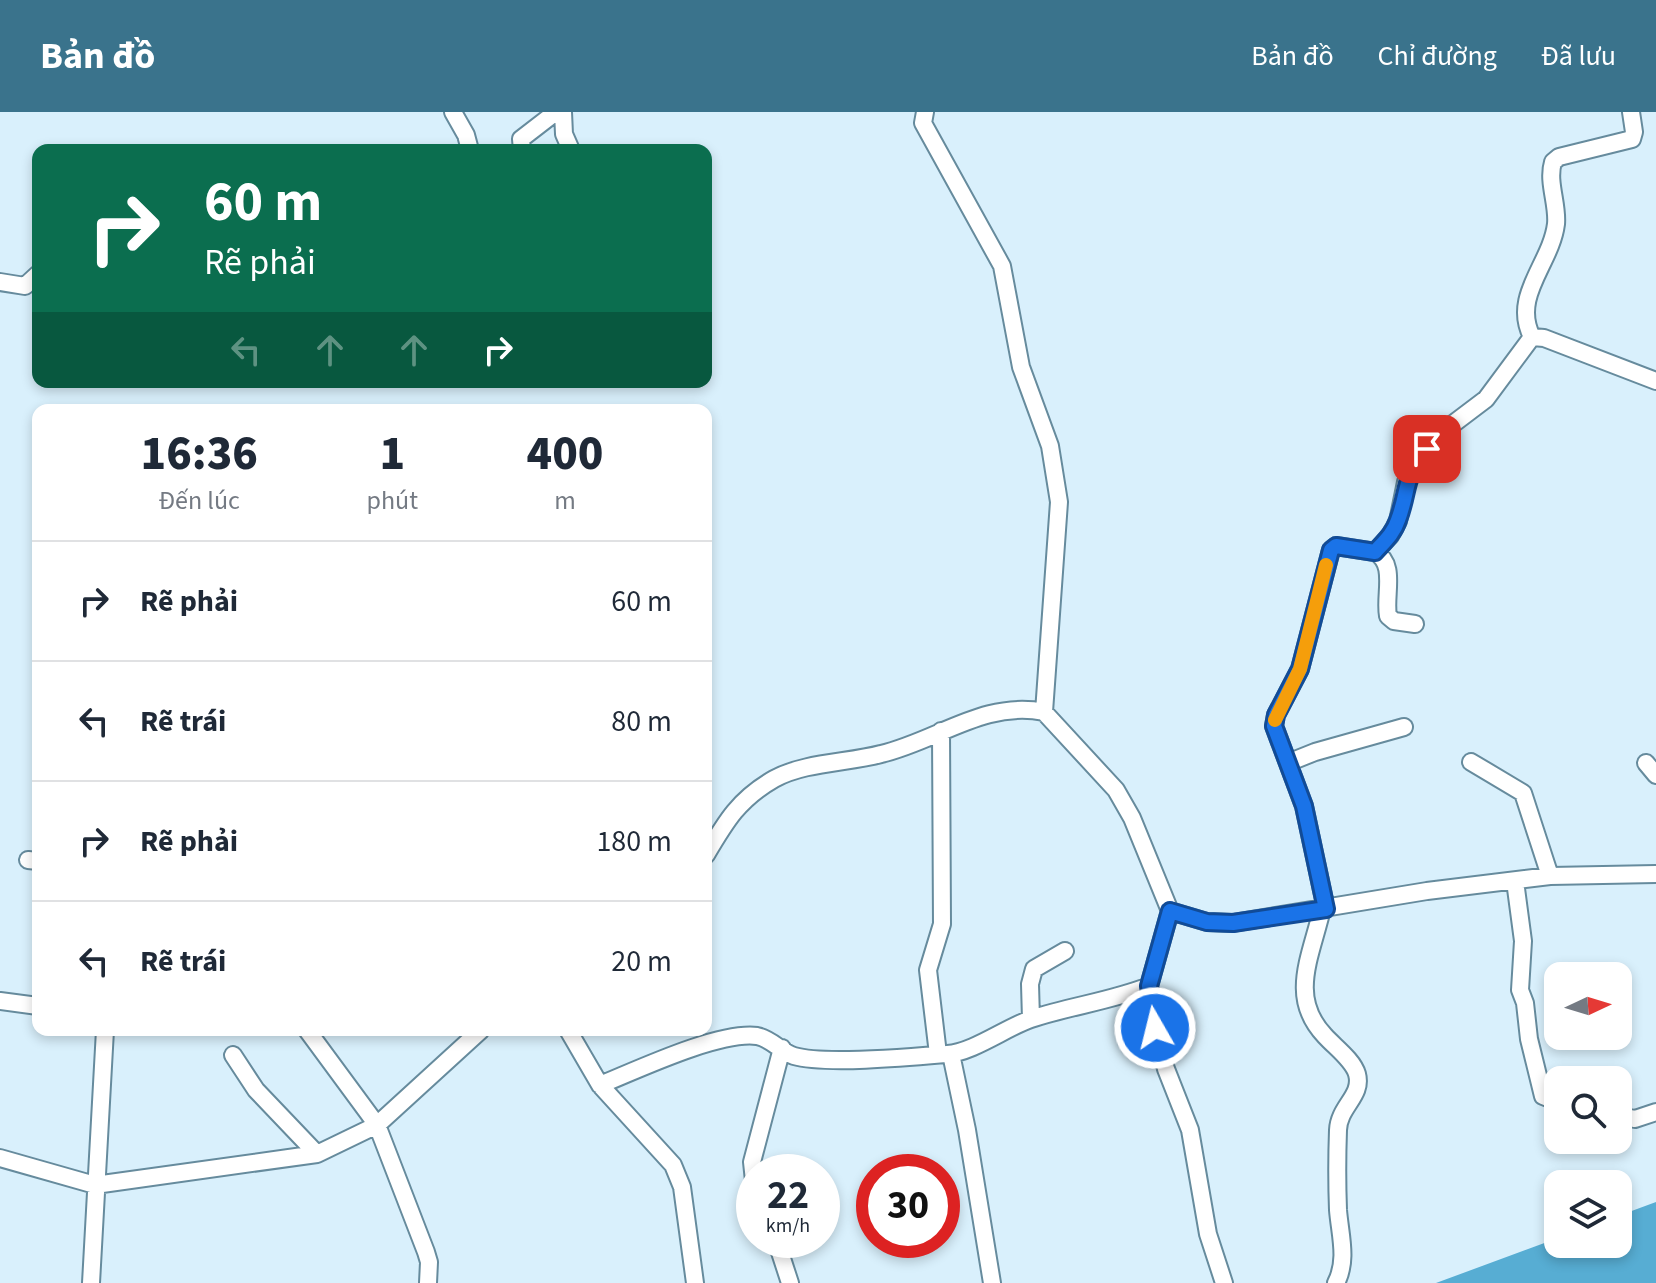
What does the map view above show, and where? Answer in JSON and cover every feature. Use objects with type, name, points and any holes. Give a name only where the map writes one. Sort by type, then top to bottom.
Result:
[{"type":"street","points":[[453,112],[468,144]]},
{"type":"street","points":[[521,144],[521,139],[556,112]]},
{"type":"street","points":[[563,112],[564,134],[568,144]]},
{"type":"street","points":[[925,112],[923,123],[1002,266],[1021,367],[1050,446],[1059,502],[1044,712]]},
{"type":"street","points":[[1532,337],[1526,325],[1525,308],[1556,222],[1553,162],[1559,157],[1632,139],[1631,112]]},
{"type":"street","points":[[0,282],[25,286],[32,280]]},
{"type":"street","points":[[1532,337],[1544,338],[1656,381]]},
{"type":"street","points":[[1375,552],[1390,536],[1398,521],[1406,482],[1414,465],[1445,430],[1486,399],[1532,337]]},
{"type":"street","points":[[1336,1283],[1342,1263],[1336,1167],[1338,1123],[1340,1113],[1356,1093],[1358,1083],[1353,1067],[1311,1021],[1305,1008],[1304,985],[1324,909],[1304,806],[1274,726],[1276,715],[1300,669],[1331,550],[1336,546],[1375,552],[1384,557],[1388,565],[1388,616],[1394,621],[1415,624]]},
{"type":"street","points":[[712,846],[740,803],[776,778],[884,754],[985,713],[1029,709],[1044,712],[1116,790],[1132,818],[1170,911],[1149,986],[1155,1028],[1166,1069],[1190,1130],[1208,1234],[1224,1283]]},
{"type":"street","points":[[1290,762],[1404,727]]},
{"type":"street","points":[[941,731],[942,924],[928,970],[944,1054],[967,1130],[992,1283]]},
{"type":"street","points":[[1471,762],[1523,793],[1550,876]]},
{"type":"street","points":[[1170,911],[1207,922],[1233,923],[1427,891],[1550,876],[1656,874]]},
{"type":"street","points":[[1515,881],[1523,941],[1520,990],[1544,1096]]},
{"type":"street","points":[[1031,1019],[1030,984],[1034,969],[1065,951]]},
{"type":"street","points":[[600,1085],[663,1058],[727,1040],[755,1036],[792,1056],[820,1059],[944,1054],[1031,1019],[1109,1000],[1149,986]]},
{"type":"street","points":[[0,1001],[32,1005]]},
{"type":"street","points":[[91,1283],[105,1036]]},
{"type":"street","points":[[311,1036],[377,1125],[426,1252],[428,1283]]},
{"type":"street","points":[[0,1158],[41,1167],[95,1185],[317,1154],[377,1125],[474,1036]]},
{"type":"street","points":[[571,1036],[600,1085],[673,1165],[679,1177],[695,1283]]},
{"type":"street","points":[[755,1154],[765,1124],[782,1048]]},
{"type":"street","points":[[233,1055],[256,1090],[317,1154]]},
{"type":"street","points":[[1632,1118],[1656,1112]]},
{"type":"street","points":[[782,1258],[790,1283]]},
{"type":"water","points":[[1656,1202],[1656,1283],[1436,1283],[1544,1243],[1544,1258],[1632,1258],[1632,1211]]},
{"type":"slow traffic","points":[[1275,720],[1300,669],[1326,565]]},
{"type":"route","points":[[1155,1028],[1149,986],[1170,911],[1207,922],[1233,923],[1326,909],[1304,806],[1290,762],[1278,742],[1274,726],[1276,715],[1300,669],[1331,550],[1336,546],[1375,552],[1390,536],[1398,521],[1406,482],[1427,449]]}]
